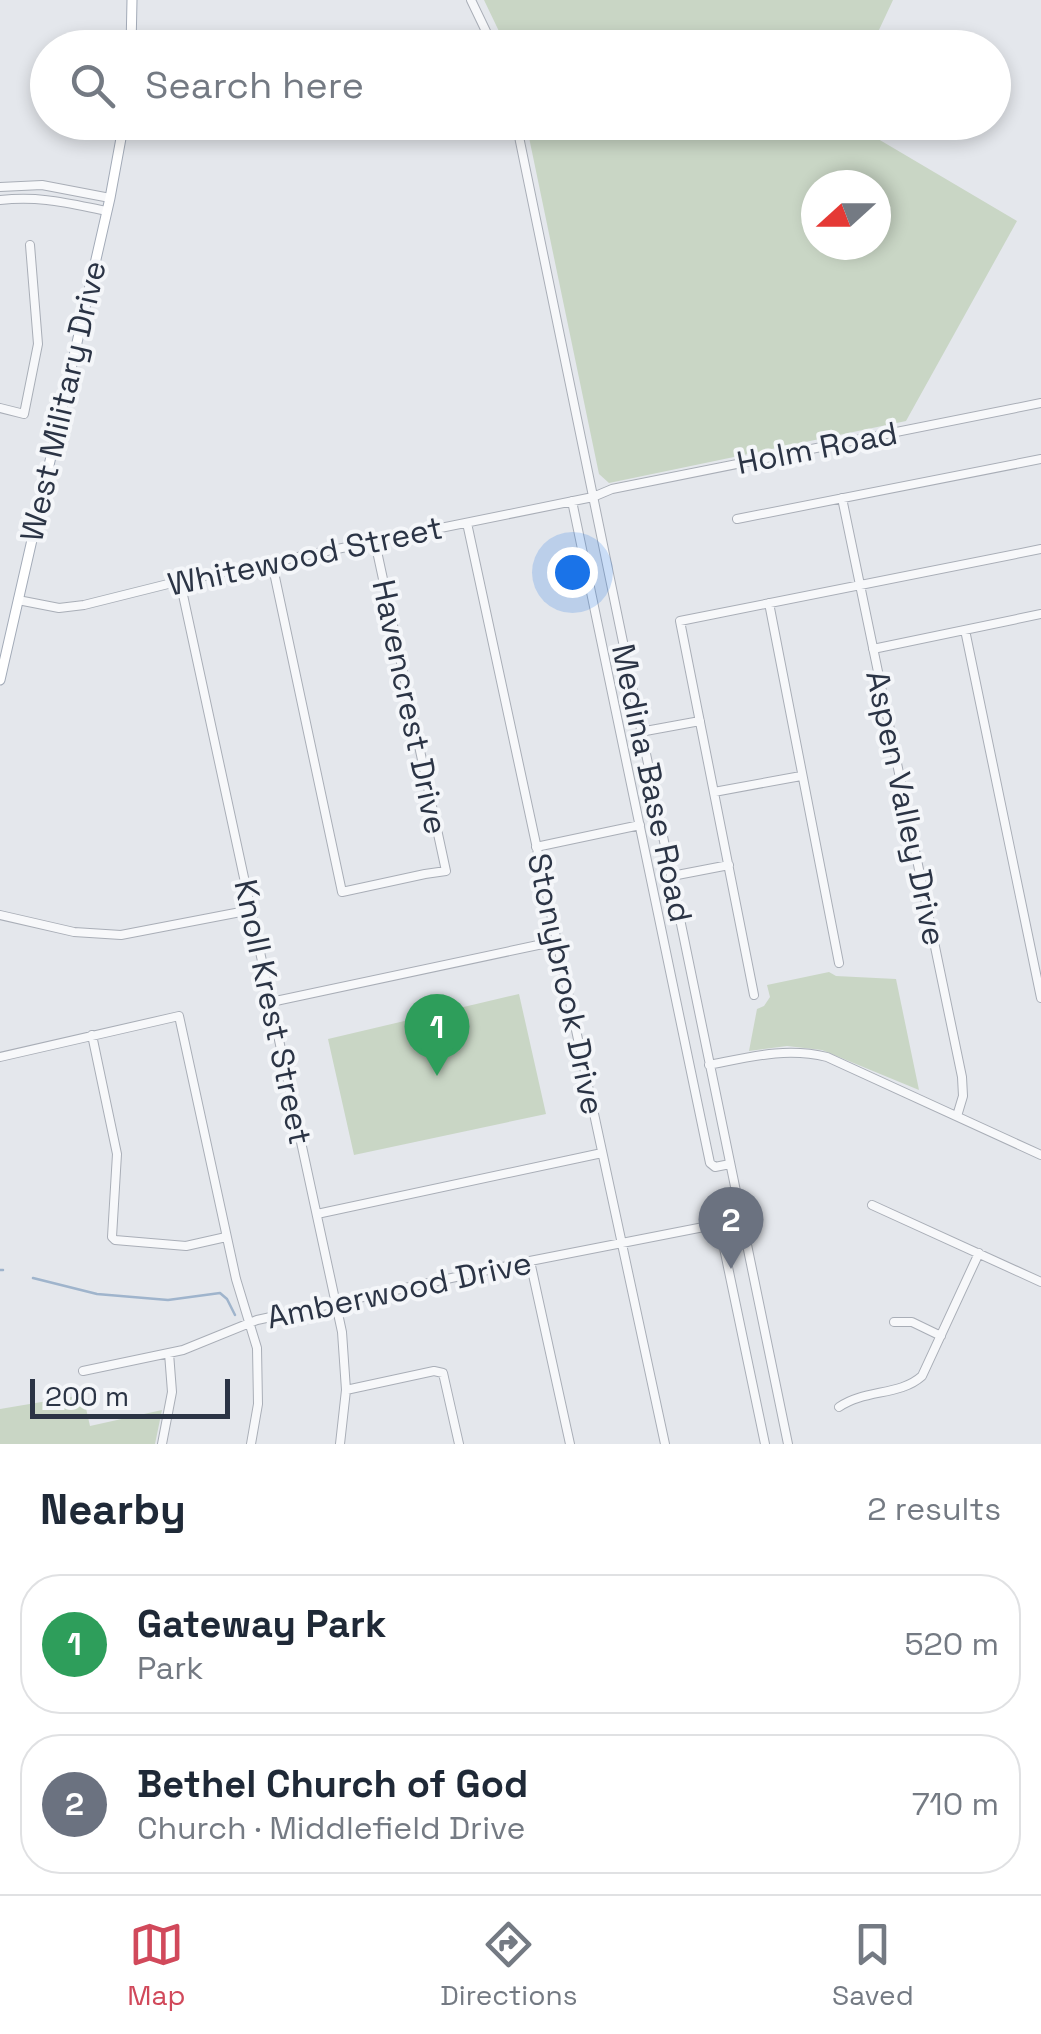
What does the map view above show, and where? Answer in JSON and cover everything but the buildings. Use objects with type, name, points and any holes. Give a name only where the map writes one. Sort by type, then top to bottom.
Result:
[{"type":"main road","points":[[131,30],[132,0]]},
{"type":"main road","name":"West Military Drive","points":[[0,680],[121,140]]},
{"type":"street","points":[[471,0],[485,30]]},
{"type":"street","name":"Medina Base Road","points":[[520,140],[788,1444]]},
{"type":"street","points":[[0,187],[42,185],[110,198]]},
{"type":"street","points":[[0,200],[46,198],[107,212]]},
{"type":"street","points":[[0,408],[24,414],[38,344],[30,245]]},
{"type":"street","name":"Holm Road","points":[[593,496],[1041,404]]},
{"type":"street","points":[[737,519],[1041,460]]},
{"type":"street","name":"Whitewood Street","points":[[18,600],[74,607],[429,528],[593,496]]},
{"type":"street","name":"Aspen Valley Drive","points":[[842,498],[962,1076],[963,1096],[956,1116]]},
{"type":"street","points":[[572,501],[710,1163],[730,1164]]},
{"type":"street","name":"Stonybrook Drive","points":[[467,523],[665,1444]]},
{"type":"street","name":"Havencrest Drive","points":[[272,562],[342,892],[446,872],[375,542]]},
{"type":"street","points":[[754,995],[680,621],[1041,550]]},
{"type":"street","name":"Knoll Krest Street","points":[[180,582],[336,1303],[345,1352],[346,1390],[340,1444]]},
{"type":"street","points":[[769,603],[840,964]]},
{"type":"street","points":[[873,649],[1041,614]]},
{"type":"street","points":[[965,630],[1041,998]]},
{"type":"street","points":[[607,660],[626,657]]},
{"type":"street","points":[[640,732],[700,721]]},
{"type":"street","points":[[714,792],[802,776]]},
{"type":"street","points":[[536,847],[640,825]]},
{"type":"street","points":[[672,876],[729,864]]},
{"type":"street","points":[[0,915],[74,932],[121,936],[251,910]]},
{"type":"street","points":[[271,1002],[557,941]]},
{"type":"street","points":[[0,1057],[179,1016],[226,1237],[257,1348],[260,1379],[251,1444]]},
{"type":"street","points":[[92,1034],[116,1146],[112,1237],[176,1246],[226,1237]]},
{"type":"street","points":[[710,1066],[776,1052],[827,1057],[1041,1155]]},
{"type":"street","points":[[316,1214],[602,1153]]},
{"type":"street","points":[[872,1204],[1041,1282]]},
{"type":"street","name":"Amberwood Drive","points":[[84,1371],[198,1346],[251,1322],[719,1224],[764,1444]]},
{"type":"street","points":[[839,1407],[852,1398],[917,1381],[979,1253]]},
{"type":"street","points":[[530,1261],[570,1444]]},
{"type":"street","points":[[894,1322],[912,1322],[940,1336]]},
{"type":"street","points":[[162,1444],[172,1392],[170,1353]]},
{"type":"street","points":[[346,1390],[434,1371],[443,1373],[459,1444]]},
{"type":"green space","points":[[484,0],[893,0],[879,30],[498,30]]},
{"type":"green space","points":[[530,140],[880,140],[1017,221],[906,421],[609,483],[599,474]]},
{"type":"green space","points":[[829,972],[836,976],[896,979],[919,1090],[822,1050],[787,1046],[749,1051],[757,1009],[770,997],[767,985]]},
{"type":"green space","points":[[519,994],[546,1114],[354,1155],[328,1039]]},
{"type":"green space","points":[[83,1395],[90,1426],[162,1410],[155,1444],[0,1444],[0,1409]]},
{"type":"waterway","points":[[33,1278],[97,1294],[168,1300],[220,1293],[235,1315]]},
{"type":"place","name":"Gateway Park","points":[[437,1076]]},
{"type":"place","name":"Bethel Church of God","points":[[731,1269]]}]
